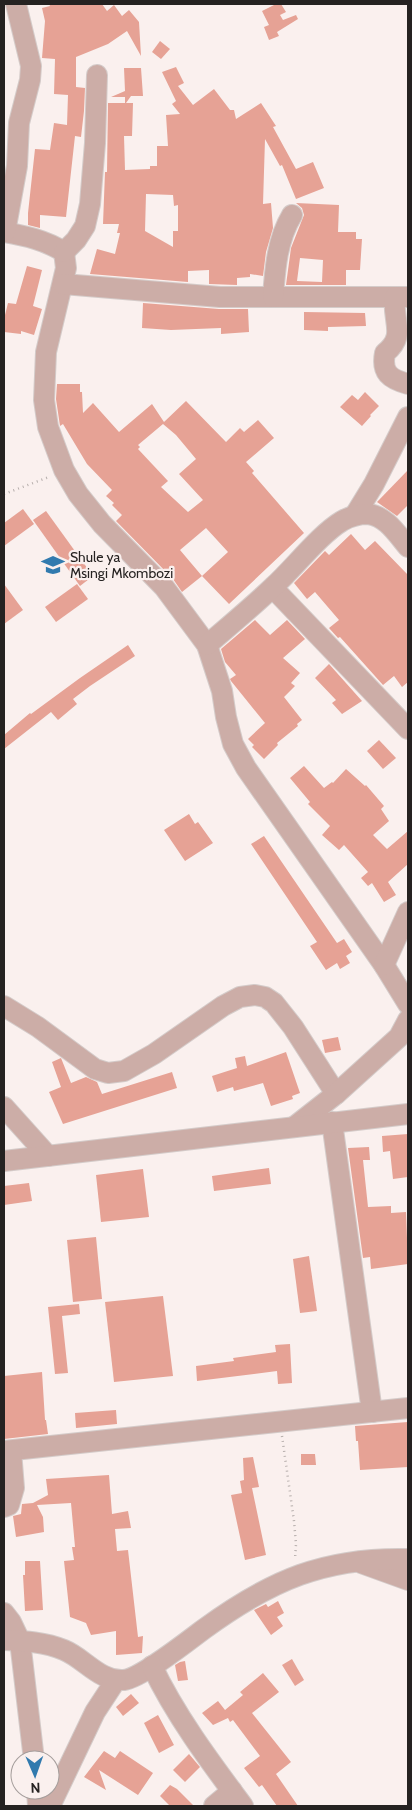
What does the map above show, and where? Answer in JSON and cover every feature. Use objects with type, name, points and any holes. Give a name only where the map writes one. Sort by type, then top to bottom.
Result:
[{"type":"street","points":[[16,4],[31,66],[30,80],[19,123],[18,166],[4,232],[34,237],[64,252]]},
{"type":"street","points":[[64,252],[76,240],[85,226],[90,204],[95,143],[97,75]]},
{"type":"street","points":[[273,297],[279,248],[284,231],[292,215]]},
{"type":"street","points":[[64,252],[66,268],[46,352],[44,400],[48,427],[64,470],[78,494],[102,524],[164,587],[207,645],[222,691],[233,744],[261,790],[384,965],[408,1004]]},
{"type":"street","points":[[63,284],[220,297],[402,297],[394,313],[398,336],[394,346],[385,353],[383,367],[387,375],[408,384]]},
{"type":"street","points":[[355,515],[374,484],[408,417]]},
{"type":"street","points":[[207,645],[273,588],[342,521],[355,515],[368,514],[380,517],[408,546]]},
{"type":"street","points":[[273,588],[408,729]]},
{"type":"street","points":[[384,965],[407,918]]},
{"type":"street","points":[[4,1006],[38,1027],[94,1069],[108,1073],[124,1071],[154,1054],[223,1006],[240,997],[255,995],[265,997],[274,1003],[293,1027],[336,1094]]},
{"type":"street","points":[[293,1128],[336,1094],[399,1037],[408,1020]]},
{"type":"street","points":[[4,1107],[48,1156]]},
{"type":"street","points":[[4,1161],[408,1114]]},
{"type":"street","points":[[332,1122],[372,1412]]},
{"type":"street","points":[[4,1507],[9,1505],[14,1488],[8,1451],[408,1408]]},
{"type":"street","points":[[12,1640],[48,1645],[65,1650],[105,1676],[116,1680],[126,1680],[152,1666],[243,1602],[305,1572],[356,1560],[408,1559]]},
{"type":"street","points":[[356,1560],[408,1579]]},
{"type":"street","points":[[4,1613],[11,1622],[12,1640],[32,1750]]},
{"type":"street","points":[[152,1666],[170,1700],[238,1798],[214,1806]]},
{"type":"street","points":[[50,1806],[95,1712],[116,1680]]},
{"type":"path","points":[[4,494],[64,470]]},
{"type":"path","points":[[280,1422],[294,1521],[295,1561]]},
{"type":"building","points":[[49,4],[102,4],[107,11],[114,5],[122,16],[129,10],[139,22],[141,56],[127,31],[108,44],[76,57],[76,87],[85,88],[84,111],[81,137],[75,136],[66,217],[40,215],[40,228],[28,225],[35,149],[50,150],[54,123],[67,125],[68,95],[54,94],[55,59],[42,58],[45,21],[42,8],[50,6]]},
{"type":"building","points":[[276,4],[281,4],[286,12],[280,15],[283,20],[296,15],[298,19],[277,32],[279,36],[269,40],[264,27],[269,25],[262,11]]},
{"type":"building","points":[[160,41],[170,49],[161,59],[152,52]]},
{"type":"building","points":[[176,67],[184,83],[178,86],[193,105],[214,89],[230,110],[234,110],[236,119],[261,103],[276,126],[273,127],[296,169],[313,162],[324,188],[296,199],[282,165],[280,166],[265,139],[263,204],[271,203],[273,228],[266,252],[263,276],[250,274],[250,277],[237,278],[237,285],[209,284],[209,270],[188,271],[188,282],[90,274],[97,249],[115,254],[120,233],[117,233],[119,224],[103,224],[105,172],[107,172],[108,103],[125,103],[125,97],[111,97],[125,91],[124,68],[141,68],[143,96],[131,96],[126,103],[133,103],[132,136],[124,136],[125,170],[150,169],[150,166],[157,166],[157,146],[168,146],[166,115],[180,114],[172,104],[176,101],[162,72]],"holes":[[[146,194],[173,195],[174,206],[178,205],[178,231],[173,231],[173,247],[145,231]]]},
{"type":"building","points":[[296,203],[339,205],[338,232],[356,232],[356,239],[362,239],[360,270],[346,270],[346,285],[286,285],[291,248],[304,215],[302,208]],"holes":[[[300,258],[323,260],[322,282],[297,281]]]},
{"type":"building","points":[[27,266],[42,270],[33,306],[42,309],[34,335],[21,331],[21,334],[4,332],[4,319],[8,303],[16,304]]},
{"type":"building","points":[[143,303],[219,309],[248,309],[249,332],[221,334],[221,328],[171,330],[142,328]]},
{"type":"building","points":[[304,312],[365,313],[366,326],[328,327],[328,331],[304,330]]},
{"type":"building","points":[[57,384],[80,384],[83,413],[93,403],[119,432],[152,404],[164,422],[186,401],[226,442],[240,428],[244,432],[258,420],[274,438],[246,462],[254,471],[252,473],[304,533],[229,604],[202,576],[182,592],[173,579],[116,521],[122,515],[112,505],[114,503],[106,496],[112,490],[87,464],[63,424],[60,426],[56,399]],"holes":[[[163,424],[176,435],[196,459],[179,474],[203,500],[188,512],[161,487],[168,481],[138,449],[140,447],[138,445]],[[206,528],[228,552],[202,576],[180,550]]]},
{"type":"building","points":[[365,392],[379,406],[362,426],[340,407],[352,395],[358,400]]},
{"type":"building","points":[[408,470],[408,505],[397,516],[377,502]]},
{"type":"building","points":[[23,509],[34,524],[4,546],[4,523]]},
{"type":"building","points":[[46,511],[93,576],[80,586],[33,520]]},
{"type":"building","points":[[351,534],[365,550],[375,541],[408,575],[408,682],[402,687],[394,676],[383,685],[340,637],[338,638],[329,628],[339,620],[315,592],[307,599],[294,583],[325,551],[329,555]]},
{"type":"building","points":[[4,584],[23,610],[4,624]]},
{"type":"building","points":[[77,584],[88,599],[56,622],[45,607]]},
{"type":"building","points":[[255,620],[270,635],[287,620],[305,639],[283,658],[300,673],[291,683],[295,686],[284,697],[302,720],[297,724],[298,726],[277,743],[278,745],[264,759],[252,747],[254,745],[248,739],[265,723],[231,681],[230,679],[236,675],[225,662],[221,649]]},
{"type":"building","points":[[128,645],[135,656],[73,699],[77,704],[58,720],[51,712],[4,749],[4,735],[30,713]]},
{"type":"building","points":[[329,664],[362,701],[342,714],[332,703],[336,700],[315,678]]},
{"type":"building","points":[[379,740],[396,758],[383,769],[367,751]]},
{"type":"building","points":[[304,766],[324,788],[333,783],[346,769],[366,785],[384,806],[381,809],[389,821],[373,835],[387,849],[408,831],[408,864],[388,882],[396,895],[384,902],[372,883],[368,886],[361,878],[368,872],[344,845],[339,850],[322,835],[330,826],[308,804],[310,802],[290,778]]},
{"type":"building","points":[[189,814],[195,824],[198,822],[213,843],[185,861],[164,830]]},
{"type":"building","points":[[264,836],[337,943],[344,939],[352,952],[346,956],[350,963],[340,969],[337,963],[326,970],[310,946],[317,942],[251,844]]},
{"type":"building","points":[[338,1037],[341,1050],[325,1053],[322,1040]]},
{"type":"building","points":[[286,1052],[300,1093],[292,1096],[293,1099],[271,1106],[263,1083],[234,1091],[233,1087],[217,1092],[212,1076],[237,1068],[235,1058],[245,1056],[247,1066]]},
{"type":"building","points":[[61,1058],[71,1083],[86,1077],[97,1082],[102,1094],[172,1072],[177,1088],[63,1124],[49,1092],[61,1087],[52,1062]]},
{"type":"building","points":[[408,1134],[408,1177],[393,1179],[390,1151],[383,1152],[382,1136]]},
{"type":"building","points":[[369,1147],[370,1160],[363,1160],[368,1207],[391,1206],[391,1213],[406,1212],[408,1264],[371,1269],[370,1257],[363,1258],[348,1148]]},
{"type":"building","points":[[269,1168],[271,1184],[214,1191],[212,1176]]},
{"type":"building","points":[[143,1169],[149,1217],[101,1222],[96,1175]]},
{"type":"building","points":[[29,1183],[32,1201],[4,1205],[4,1186]]},
{"type":"building","points":[[96,1237],[102,1299],[73,1302],[67,1240]]},
{"type":"building","points":[[309,1256],[317,1311],[300,1313],[293,1259]]},
{"type":"building","points":[[163,1296],[173,1376],[114,1382],[105,1302]]},
{"type":"building","points":[[79,1304],[80,1314],[62,1316],[68,1373],[55,1374],[48,1307]]},
{"type":"building","points":[[290,1344],[292,1383],[278,1384],[277,1371],[197,1381],[196,1366],[234,1361],[233,1358],[276,1352],[275,1345]]},
{"type":"building","points":[[42,1372],[45,1420],[48,1434],[4,1439],[4,1376]]},
{"type":"building","points":[[116,1410],[117,1424],[76,1428],[75,1413]]},
{"type":"building","points":[[408,1422],[408,1467],[360,1470],[355,1426]]},
{"type":"building","points":[[301,1454],[315,1454],[316,1465],[301,1465]]},
{"type":"building","points":[[253,1457],[259,1487],[252,1488],[266,1555],[245,1560],[231,1495],[242,1493],[240,1481],[244,1480],[243,1458]]},
{"type":"building","points":[[109,1475],[112,1514],[128,1511],[131,1528],[115,1529],[117,1551],[128,1550],[138,1637],[143,1636],[142,1653],[116,1655],[116,1631],[91,1635],[86,1623],[70,1617],[64,1561],[74,1560],[72,1547],[75,1547],[71,1503],[37,1505],[43,1517],[44,1532],[16,1537],[13,1516],[21,1514],[22,1504],[33,1503],[48,1495],[46,1479]]},
{"type":"building","points":[[25,1561],[40,1561],[43,1610],[25,1611],[23,1575],[25,1575]]},
{"type":"building","points":[[278,1601],[284,1613],[277,1617],[283,1626],[271,1635],[254,1610],[266,1604],[268,1607]]},
{"type":"building","points":[[292,1659],[304,1680],[295,1686],[282,1665]]},
{"type":"building","points":[[185,1661],[188,1680],[178,1681],[175,1665]]},
{"type":"building","points":[[263,1673],[279,1692],[252,1713],[291,1762],[276,1774],[298,1806],[277,1806],[262,1785],[259,1787],[244,1768],[260,1756],[233,1720],[230,1722],[228,1718],[213,1725],[202,1713],[218,1701],[225,1710],[243,1695],[240,1692]]},
{"type":"building","points":[[131,1694],[139,1703],[123,1716],[116,1707]]},
{"type":"building","points":[[158,1715],[174,1745],[159,1753],[144,1723]]},
{"type":"building","points":[[104,1751],[115,1758],[120,1751],[153,1773],[138,1795],[99,1770],[106,1790],[84,1777]]},
{"type":"building","points":[[189,1754],[200,1767],[185,1782],[173,1770]]},
{"type":"building","points":[[170,1785],[177,1789],[194,1806],[170,1806],[160,1796]]},
{"type":"place","name":"Shule ya Msingi Mkombozi","points":[[53,565]]}]
